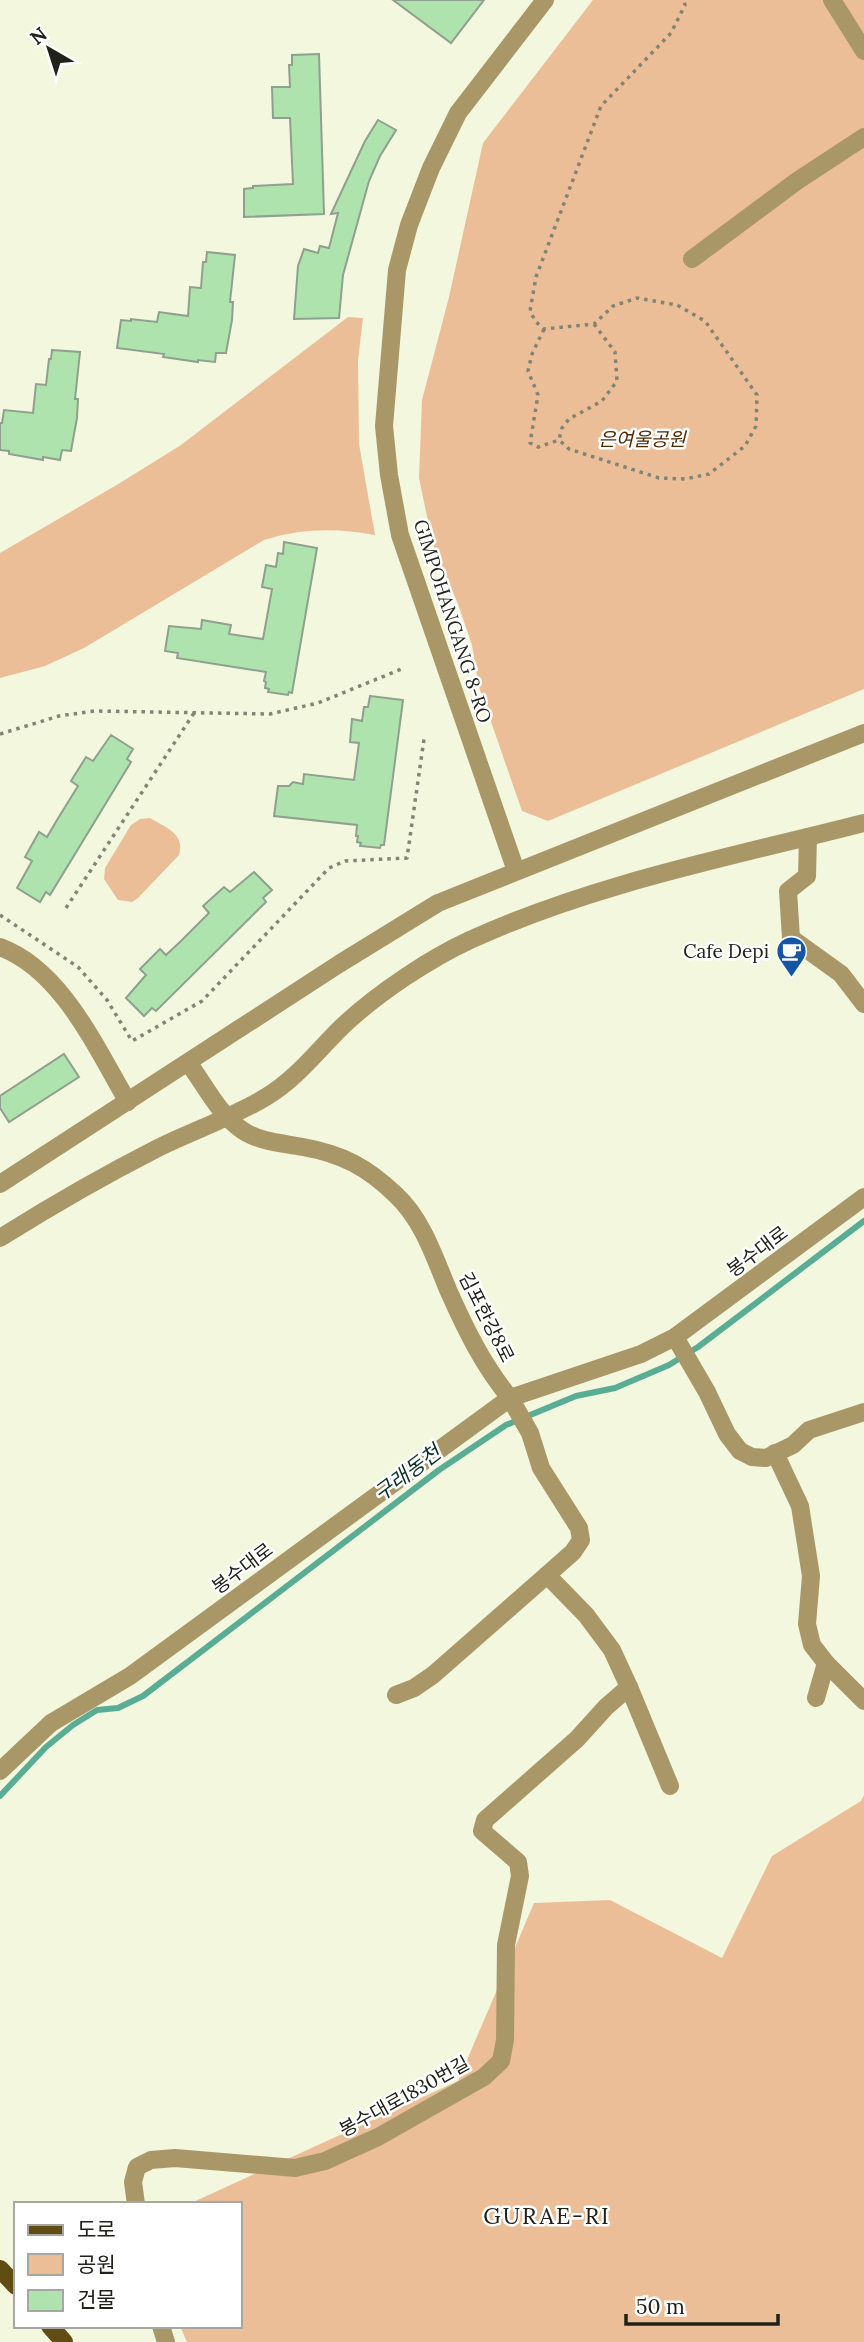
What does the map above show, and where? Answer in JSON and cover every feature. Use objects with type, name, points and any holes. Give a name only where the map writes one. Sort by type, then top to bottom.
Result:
[{"type":"main road","points":[[0,2269],[14,2284]]},
{"type":"main road","points":[[52,2328],[64,2342]]},
{"type":"street","name":"GIMPOHANGANG 8-RO","points":[[516,870],[400,535],[389,475],[384,426],[397,270],[409,225],[431,168],[458,113],[545,0]]},
{"type":"street","points":[[832,0],[864,51]]},
{"type":"street","points":[[692,259],[797,181],[864,137]]},
{"type":"street","points":[[0,1184],[187,1061],[438,903],[864,733]]},
{"type":"street","points":[[0,1238],[157,1149],[227,1118],[265,1097],[285,1084],[347,1023],[390,988],[467,941],[544,910],[634,881],[733,853],[864,823]]},
{"type":"street","points":[[808,837],[807,876],[788,891],[791,938],[841,974],[864,1004]]},
{"type":"street","points":[[128,1102],[192,1068],[444,910],[516,870]]},
{"type":"street","points":[[0,947],[41,972],[65,997],[128,1102]]},
{"type":"street","name":"김포한강8로","points":[[192,1068],[227,1118],[244,1132],[345,1158],[374,1175],[399,1197],[414,1216],[482,1359],[510,1398],[530,1433],[541,1468],[579,1528],[581,1540],[573,1552],[547,1575]]},
{"type":"street","name":"봉수대로","points":[[678,1342],[864,1197]]},
{"type":"street","points":[[510,1398],[678,1342],[727,1434],[740,1451],[752,1457],[766,1458],[793,1445],[809,1430],[864,1412]]},
{"type":"street","name":"봉수대로","points":[[0,1771],[51,1723],[130,1676],[510,1398]]},
{"type":"street","points":[[775,1453],[800,1506],[811,1576],[807,1624],[812,1645],[864,1701]]},
{"type":"street","points":[[396,1695],[414,1688],[433,1675],[547,1575],[586,1615],[612,1650],[670,1786]]},
{"type":"street","points":[[816,1698],[826,1663]]},
{"type":"street","name":"봉수대로1830번길","points":[[136,2202],[133,2182],[137,2167],[151,2160],[175,2158],[295,2168],[325,2161],[378,2137],[484,2077],[501,2061],[505,2040],[506,1945],[520,1876],[518,1862],[482,1830],[485,1820],[577,1739],[606,1707],[629,1687]]},
{"type":"path","points":[[559,440],[569,449],[659,478],[685,480],[709,474],[745,446],[756,426],[757,396],[705,321],[677,305],[637,298],[613,306],[594,324],[544,329],[536,323],[530,312],[536,277],[601,106],[671,33],[685,5],[684,0]]},
{"type":"path","points":[[559,440],[562,428],[569,419],[601,401],[617,381],[615,352],[594,324]]},
{"type":"path","points":[[544,329],[532,354],[528,371],[538,395],[530,443],[538,447],[559,440]]},
{"type":"path","points":[[0,734],[78,712],[270,714],[318,703],[404,668]]},
{"type":"path","points":[[66,908],[194,713]]},
{"type":"path","points":[[0,915],[78,967],[100,991],[132,1041],[202,1001],[329,868],[345,861],[407,858],[424,739]]},
{"type":"green space","name":"은여울공원","points":[[593,0],[864,0],[864,689],[548,821],[522,811],[479,687],[472,645],[433,545],[419,478],[422,400],[449,297],[483,143]]},
{"type":"green space","points":[[348,317],[363,318],[358,360],[359,444],[375,535],[320,530],[264,540],[84,648],[45,666],[0,678],[0,553],[181,445]]},
{"type":"green space","points":[[150,818],[177,836],[180,842],[179,855],[138,898],[132,902],[118,900],[104,879],[105,868],[131,825],[140,819]]},
{"type":"green space","points":[[864,1795],[864,2342],[187,2342],[181,2328],[242,2328],[242,2202],[193,2202],[458,2081],[534,1903],[610,1900],[722,1958],[772,1856],[861,1801]]},
{"type":"building","points":[[393,0],[484,0],[451,43]]},
{"type":"building","points":[[319,54],[324,214],[244,217],[244,189],[293,184],[290,118],[273,118],[272,87],[290,87],[289,65],[292,65],[292,55]]},
{"type":"building","points":[[378,120],[396,130],[369,181],[343,275],[339,318],[294,319],[298,266],[304,249],[318,253],[320,246],[329,248],[338,213],[331,214],[365,141]]},
{"type":"building","points":[[207,252],[235,255],[230,302],[233,302],[232,320],[226,353],[216,353],[215,362],[198,362],[117,348],[121,320],[157,322],[159,312],[188,316],[190,287],[201,288],[203,262],[206,262]]},
{"type":"building","points":[[52,350],[80,352],[75,399],[78,399],[77,418],[71,451],[62,450],[60,460],[43,457],[43,460],[0,450],[0,423],[4,410],[33,413],[36,384],[46,385]]},
{"type":"building","points":[[284,542],[317,548],[292,693],[289,692],[288,695],[268,692],[264,681],[266,672],[177,658],[178,653],[165,651],[169,626],[201,629],[202,620],[231,625],[229,634],[263,639],[272,589],[262,587],[266,565],[276,567],[278,553],[283,554]]},
{"type":"building","points":[[370,696],[403,700],[384,845],[380,848],[360,846],[356,836],[357,825],[274,816],[278,786],[289,786],[293,782],[303,784],[304,774],[354,780],[359,743],[350,742],[352,719],[362,721],[364,707],[368,707]]},
{"type":"building","points":[[111,735],[133,749],[127,759],[131,762],[50,895],[46,892],[40,902],[17,888],[32,861],[25,857],[39,832],[47,837],[78,786],[71,781],[86,757],[93,761]]},
{"type":"building","points":[[254,872],[272,890],[263,898],[266,902],[156,1011],[152,1008],[144,1016],[126,998],[146,975],[140,969],[160,949],[166,955],[181,941],[209,913],[203,906],[224,887],[230,892]]},
{"type":"building","points":[[64,1054],[79,1077],[9,1122],[0,1108],[0,1096]]},
{"type":"waterway","name":"구래동천","points":[[0,1796],[46,1747],[73,1725],[97,1710],[118,1708],[143,1696],[439,1470],[506,1425],[576,1396],[615,1388],[669,1365],[698,1347],[864,1221]]},
{"type":"place","name":"Cafe Depi","points":[[792,978]]},
{"type":"district","name":"GURAE-RI","points":[[547,2215]]}]
